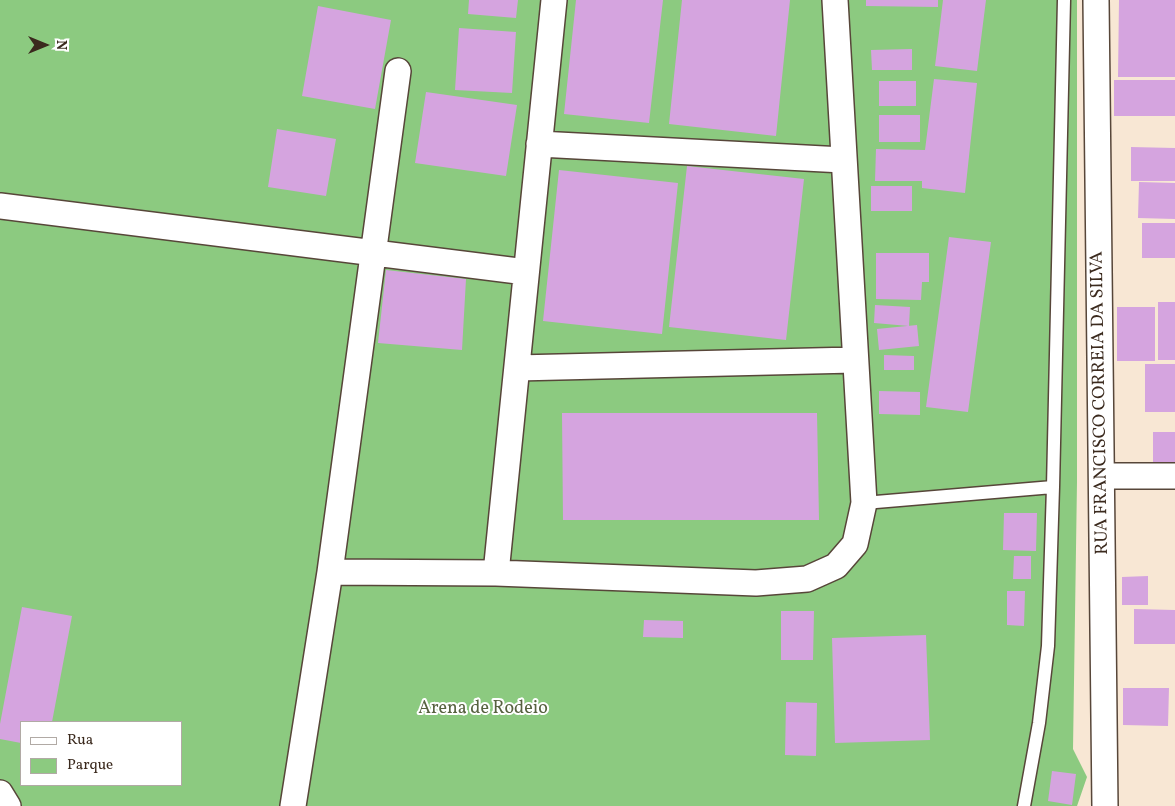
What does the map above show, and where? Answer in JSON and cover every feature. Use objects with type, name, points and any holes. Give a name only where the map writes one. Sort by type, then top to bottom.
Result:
[{"type":"street","points":[[496,573],[554,0]]},
{"type":"street","points":[[330,572],[496,573],[756,583],[807,579],[836,566],[855,544],[864,503],[854,360],[835,0]]},
{"type":"street","name":"RUA FRANCISCO CORREIA DA SILVA","points":[[1096,0],[1102,476],[1103,803]]},
{"type":"street","points":[[293,806],[330,572],[398,71]]},
{"type":"street","points":[[540,144],[843,160]]},
{"type":"street","points":[[0,206],[526,272]]},
{"type":"street","points":[[517,368],[854,360]]},
{"type":"street","points":[[1102,476],[1175,476]]},
{"type":"street","points":[[0,793],[8,806]]},
{"type":"lane","points":[[1024,806],[1039,724],[1048,646],[1064,0]]},
{"type":"lane","points":[[864,503],[1053,487]]},
{"type":"green space","name":"Arena de Rodeio","points":[[0,0],[1077,0],[1077,482],[1073,749],[1087,777],[1077,806],[8,806],[0,793]]},
{"type":"building","points":[[469,0],[518,0],[516,18],[468,14]]},
{"type":"building","points":[[576,0],[663,0],[649,123],[564,114]]},
{"type":"building","points":[[682,0],[790,0],[776,136],[669,124]]},
{"type":"building","points":[[866,0],[938,0],[938,7],[866,6]]},
{"type":"building","points":[[943,0],[986,0],[977,71],[935,66]]},
{"type":"building","points":[[1119,0],[1175,0],[1175,77],[1118,77]]},
{"type":"building","points":[[318,6],[391,20],[375,109],[302,96]]},
{"type":"building","points":[[459,28],[516,32],[512,93],[455,90]]},
{"type":"building","points":[[912,49],[912,70],[872,70],[871,50]]},
{"type":"building","points":[[934,79],[977,83],[965,193],[922,188],[922,181],[875,181],[876,149],[925,150]]},
{"type":"building","points":[[1114,80],[1175,80],[1175,116],[1114,116]]},
{"type":"building","points":[[879,81],[916,81],[916,106],[879,106]]},
{"type":"building","points":[[426,92],[517,105],[506,176],[415,163]]},
{"type":"building","points":[[879,115],[920,115],[920,142],[879,142]]},
{"type":"building","points":[[277,129],[336,139],[326,196],[268,187]]},
{"type":"building","points":[[1131,147],[1175,148],[1175,181],[1131,181]]},
{"type":"building","points":[[687,166],[804,179],[786,340],[669,327]]},
{"type":"building","points":[[559,170],[678,183],[662,334],[543,321]]},
{"type":"building","points":[[1139,182],[1175,183],[1175,219],[1138,218]]},
{"type":"building","points":[[871,186],[912,186],[912,211],[871,211]]},
{"type":"building","points":[[1142,223],[1175,223],[1175,258],[1142,258]]},
{"type":"building","points":[[949,237],[991,242],[968,412],[926,407]]},
{"type":"building","points":[[876,253],[929,253],[929,282],[922,282],[921,300],[876,299]]},
{"type":"building","points":[[386,270],[466,279],[462,350],[378,343]]},
{"type":"building","points":[[1158,302],[1175,302],[1175,360],[1158,360]]},
{"type":"building","points":[[875,305],[910,307],[909,326],[874,323]]},
{"type":"building","points":[[1117,307],[1155,307],[1155,361],[1117,361]]},
{"type":"building","points":[[917,325],[919,346],[879,350],[877,329]]},
{"type":"building","points":[[884,355],[914,356],[914,370],[884,370]]},
{"type":"building","points":[[1145,364],[1175,364],[1175,412],[1145,412]]},
{"type":"building","points":[[879,391],[920,392],[920,415],[879,414]]},
{"type":"building","points":[[562,413],[817,413],[819,520],[563,520]]},
{"type":"building","points":[[1153,432],[1175,432],[1175,467],[1153,467]]},
{"type":"building","points":[[1004,513],[1037,513],[1036,551],[1003,550]]},
{"type":"building","points":[[1014,556],[1031,556],[1031,579],[1013,579]]},
{"type":"building","points":[[1148,576],[1148,605],[1122,605],[1122,577]]},
{"type":"building","points":[[1007,591],[1025,591],[1024,626],[1007,625]]},
{"type":"building","points":[[22,607],[72,616],[52,721],[20,721],[20,743],[0,739],[0,724]]},
{"type":"building","points":[[1134,609],[1175,610],[1175,644],[1134,644]]},
{"type":"building","points":[[781,611],[814,611],[813,660],[781,660]]},
{"type":"building","points":[[644,620],[683,621],[683,638],[643,637]]},
{"type":"building","points":[[926,635],[930,740],[835,743],[832,638]]},
{"type":"building","points":[[1123,688],[1169,688],[1168,726],[1123,725]]},
{"type":"building","points":[[786,702],[817,703],[816,756],[785,755]]},
{"type":"building","points":[[1052,771],[1076,774],[1072,805],[1048,801]]}]
